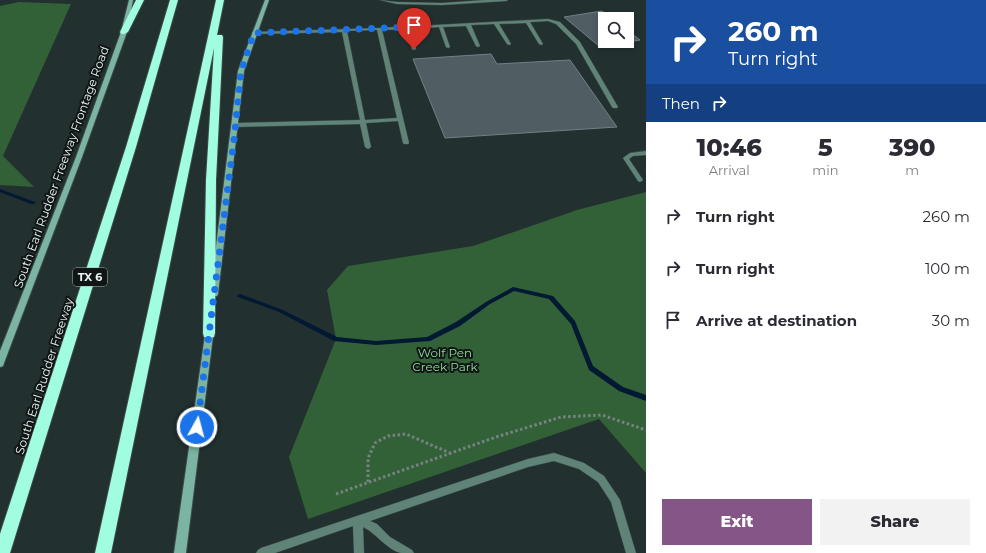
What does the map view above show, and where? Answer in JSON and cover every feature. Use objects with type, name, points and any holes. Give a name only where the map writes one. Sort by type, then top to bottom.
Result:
[{"type":"highway","points":[[124,32],[140,0]]},
{"type":"highway","name":"South Earl Rudder Freeway","points":[[2,553],[131,147],[174,0]]},
{"type":"highway","points":[[209,333],[211,180],[221,0]]},
{"type":"highway","points":[[103,553],[221,0]]},
{"type":"main road","name":"South Earl Rudder Freeway Frontage Road","points":[[0,363],[76,164],[124,32],[131,0]]},
{"type":"main road","points":[[180,553],[236,125],[241,71],[267,0]]},
{"type":"lane","points":[[382,0],[397,2],[506,0]]},
{"type":"lane","points":[[254,33],[440,26],[548,20],[558,23],[578,43],[615,107]]},
{"type":"lane","points":[[527,21],[541,44]]},
{"type":"lane","points":[[496,23],[509,44]]},
{"type":"lane","points":[[468,24],[478,46]]},
{"type":"lane","points":[[440,26],[448,47]]},
{"type":"lane","points":[[408,27],[414,49]]},
{"type":"lane","points":[[379,28],[406,143]]},
{"type":"lane","points":[[344,30],[368,147]]},
{"type":"lane","points":[[236,125],[362,122],[400,119]]},
{"type":"lane","points":[[640,180],[626,158],[632,154],[646,153]]},
{"type":"lane","points":[[261,553],[528,463],[554,457],[581,466],[601,479],[615,500],[631,553]]},
{"type":"lane","points":[[358,520],[359,553]]},
{"type":"lane","points":[[358,520],[374,527],[387,540],[409,553]]},
{"type":"path","points":[[336,494],[496,437],[562,417],[602,415],[646,430]]},
{"type":"path","points":[[368,482],[368,458],[375,443],[388,436],[406,434],[450,453]]},
{"type":"green space","points":[[19,2],[71,4],[3,156],[34,187],[0,185],[0,6]]},
{"type":"green space","name":"Wolf Pen Creek Park","points":[[646,192],[646,473],[599,419],[308,519],[289,457],[336,339],[327,290],[348,266],[473,246],[577,210]]},
{"type":"building","points":[[602,11],[603,12],[598,12],[598,45],[564,17]]},
{"type":"building","points":[[634,35],[640,40],[634,41]]},
{"type":"building","points":[[491,54],[497,64],[570,60],[617,127],[445,138],[413,59]]},
{"type":"waterway","points":[[0,190],[33,203]]},
{"type":"waterway","points":[[240,296],[281,311],[336,339],[376,343],[428,339],[458,324],[488,303],[513,289],[551,297],[573,323],[591,368],[621,389],[646,398]]},
{"type":"route","points":[[197,427],[234,140],[241,71],[254,33],[408,27],[414,49]]}]
